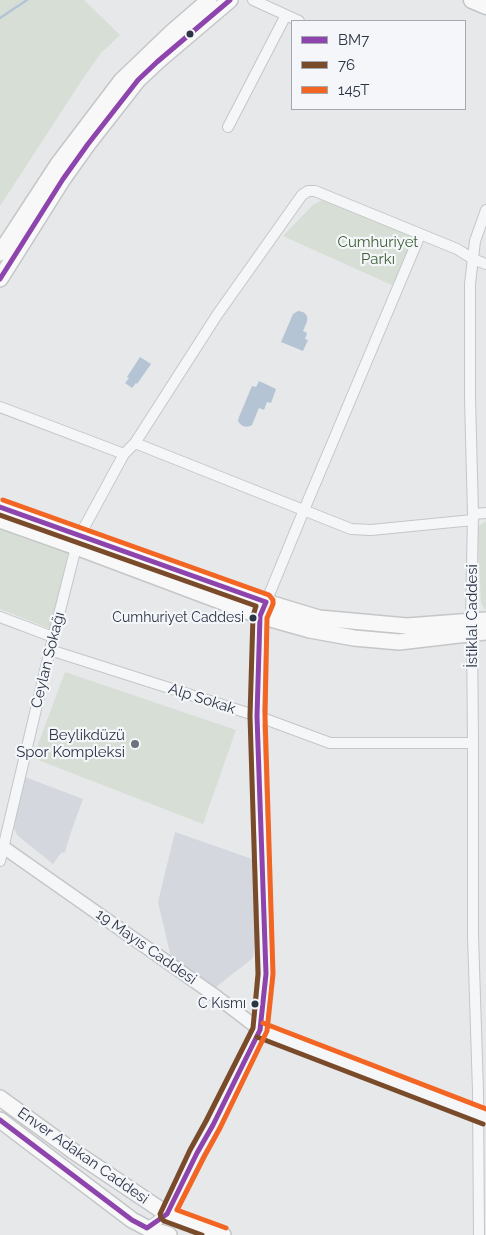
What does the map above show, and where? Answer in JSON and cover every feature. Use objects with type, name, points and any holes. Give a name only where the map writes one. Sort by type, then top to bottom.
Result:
[{"type":"main road","points":[[0,253],[58,164],[121,81],[172,32],[209,0]]},
{"type":"main road","points":[[0,279],[63,179],[138,80],[230,0]]},
{"type":"main road","points":[[472,0],[486,6]]},
{"type":"main road","points":[[0,507],[78,541],[263,609],[310,630],[354,638],[399,642],[476,629],[486,620]]},
{"type":"main road","points":[[0,520],[78,541]]},
{"type":"main road","name":"Enver Adakan Caddesi","points":[[0,1098],[73,1151],[167,1214],[223,1235]]},
{"type":"main road","name":"Enver Adakan Caddesi","points":[[0,1120],[132,1220],[147,1228],[169,1235]]},
{"type":"street","points":[[253,0],[297,20]]},
{"type":"street","points":[[228,127],[286,14]]},
{"type":"street","name":"Ceylan Sokağı","points":[[0,861],[53,637],[78,541],[124,454],[135,443],[217,315],[302,194],[308,191],[315,191],[486,264]]},
{"type":"street","name":"İstiklal Caddesi","points":[[479,1235],[482,1116],[473,936],[473,743],[476,629],[470,389],[470,284],[475,241],[486,210]]},
{"type":"street","points":[[147,1228],[167,1214],[260,1030],[266,974],[257,716],[263,609],[420,235]]},
{"type":"street","points":[[0,407],[124,454]]},
{"type":"street","points":[[135,443],[351,529],[372,530],[473,517],[486,513]]},
{"type":"street","points":[[0,617],[53,637]]},
{"type":"street","name":"Alp Sokak","points":[[50,650],[257,716],[330,742],[473,743]]},
{"type":"street","name":"19 Mayıs Caddesi","points":[[3,847],[217,996],[260,1030],[482,1116]]},
{"type":"shaded area","points":[[25,777],[83,799],[65,852],[61,853],[53,864],[17,835],[14,828],[15,811]]},
{"type":"shaded area","points":[[175,832],[255,860],[258,912],[253,958],[216,987],[173,966],[158,902]]},
{"type":"green space","points":[[0,0],[84,0],[120,35],[101,53],[82,80],[0,206]]},
{"type":"green space","name":"Cumhuriyet Parkı","points":[[322,200],[413,236],[394,286],[283,236],[313,205]]},
{"type":"green space","points":[[486,521],[485,609],[481,603],[477,527]]},
{"type":"green space","points":[[0,527],[69,547],[53,630],[0,609]]},
{"type":"green space","name":"Beylikdüzü Spor Kompleksi","points":[[65,672],[236,730],[203,824],[33,758]]},
{"type":"water","points":[[298,311],[303,312],[307,316],[303,331],[307,333],[305,339],[308,340],[303,351],[281,342],[293,314]]},
{"type":"water","points":[[140,357],[151,364],[132,388],[125,383]]},
{"type":"water","points":[[259,381],[276,389],[271,403],[267,402],[264,410],[259,408],[252,425],[241,425],[238,421],[239,417],[252,386],[256,387]]},
{"type":"waterway","points":[[0,18],[27,0]]},
{"type":"transit line","name":"BM7","points":[[0,279],[63,179],[138,80],[230,0]]},
{"type":"transit line","name":"145T","points":[[3,500],[269,595],[273,600],[267,618],[265,716],[273,974],[267,1031],[220,1128],[177,1210],[226,1228]]},
{"type":"transit line","name":"BM7","points":[[0,507],[266,602],[260,616],[257,716],[266,974],[260,1030],[213,1125],[167,1214],[147,1228],[132,1220],[0,1120]]},
{"type":"transit line","name":"76","points":[[0,515],[256,606],[253,616],[250,716],[258,974],[253,1028],[190,1150],[160,1214],[164,1221],[202,1235]]},
{"type":"transit line","name":"145T","points":[[263,1023],[486,1109]]},
{"type":"transit line","name":"76","points":[[257,1037],[483,1124]]},
{"type":"place","name":"Cumhuriyet Caddesi","points":[[253,618]]},
{"type":"place","name":"Beylikdüzü Spor Kompleksi","points":[[135,744]]},
{"type":"place","name":"C Kısmı","points":[[255,1004]]}]
